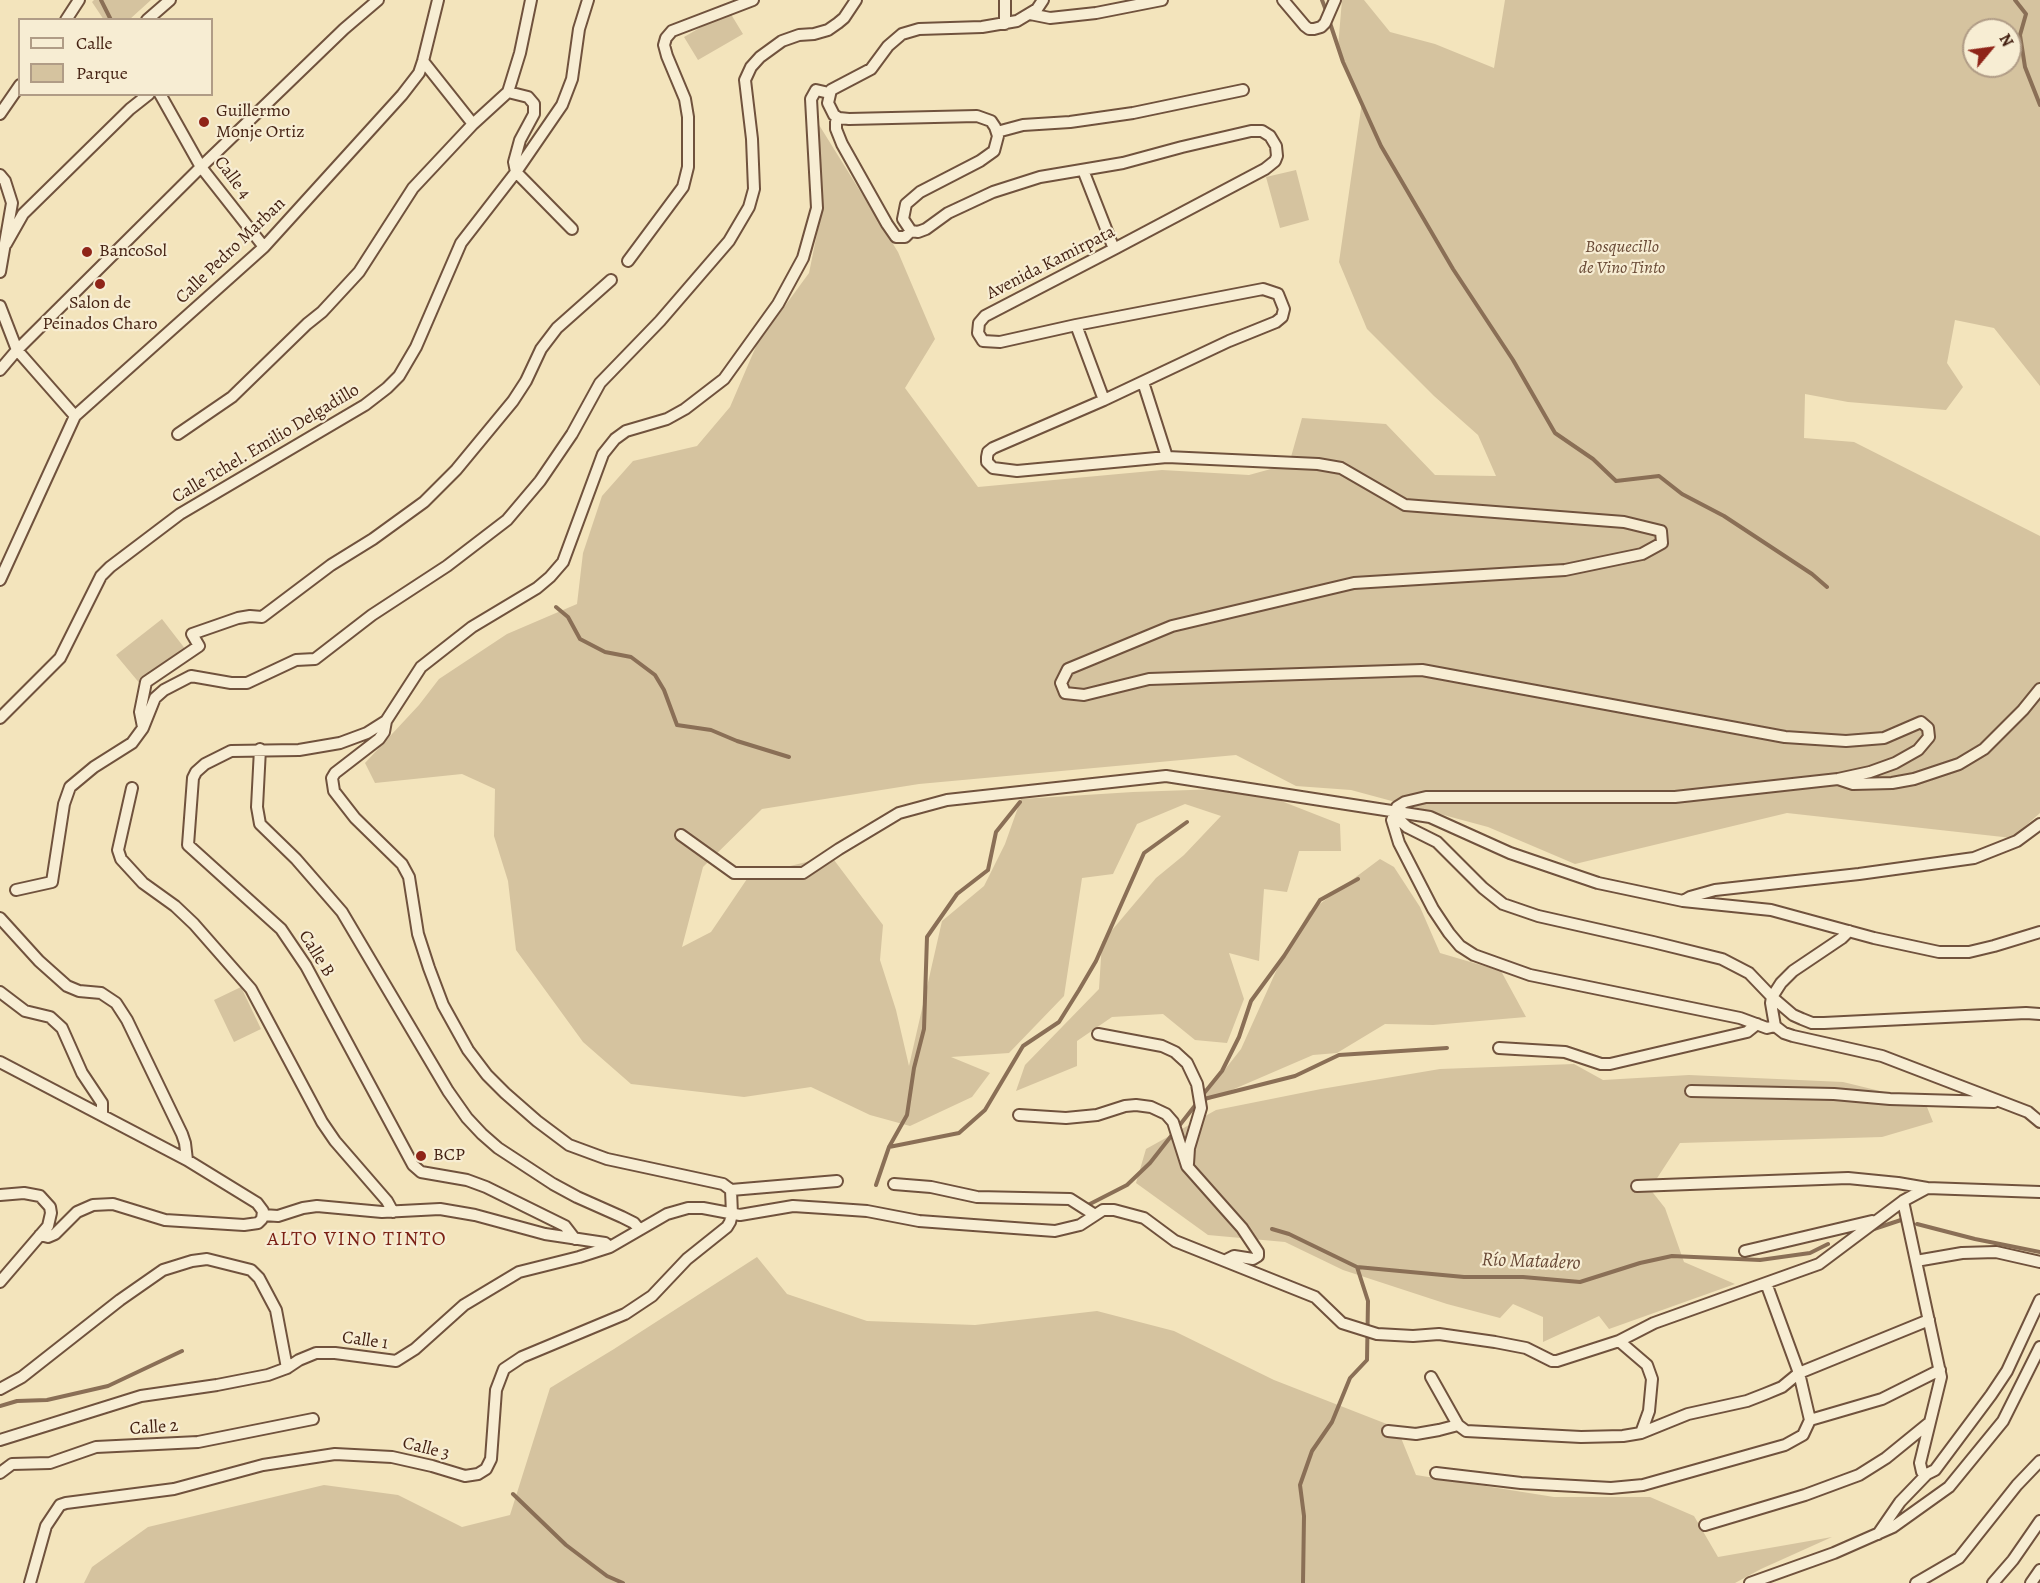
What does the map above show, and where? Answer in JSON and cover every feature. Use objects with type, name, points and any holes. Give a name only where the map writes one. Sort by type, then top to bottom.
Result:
[{"type":"street","points":[[149,18],[170,0]]},
{"type":"street","points":[[0,370],[17,350],[201,167],[344,29],[378,0]]},
{"type":"street","name":"Calle Pedro Marban","points":[[0,580],[75,416],[264,247],[402,95],[419,73],[438,0]]},
{"type":"street","points":[[178,434],[232,397],[322,312],[359,272],[413,188],[473,124],[508,93],[520,53],[531,0]]},
{"type":"street","name":"Calle Tchel. Emilio Delgadillo","points":[[0,718],[60,658],[101,576],[110,567],[180,514],[355,411],[387,388],[399,376],[416,347],[461,243],[516,172],[562,105],[572,79],[579,28],[588,0]]},
{"type":"street","points":[[628,261],[682,187],[688,167],[688,117],[685,99],[667,56],[664,45],[666,38],[672,31],[753,0]]},
{"type":"street","points":[[16,890],[52,882],[64,804],[70,788],[94,767],[127,748],[143,728],[155,698],[164,690],[188,676],[231,683],[247,683],[296,660],[315,659],[366,619],[436,574],[507,520],[540,481],[572,434],[600,382],[660,321],[721,250],[749,207],[754,189],[751,120],[746,80],[751,67],[760,57],[782,41],[821,32],[838,23],[856,0]]},
{"type":"street","points":[[1005,0],[1005,24]]},
{"type":"street","points":[[839,118],[836,122],[842,144],[887,224],[896,237],[906,237],[911,231],[903,219],[906,204],[920,192],[990,154],[997,143],[997,132],[991,122],[977,116],[839,118],[834,116],[830,110],[829,93],[836,86],[871,69],[895,39],[910,31],[938,27],[982,27],[1005,24],[1030,14],[1043,0]]},
{"type":"street","points":[[1030,14],[1050,18],[1096,13],[1162,0]]},
{"type":"street","points":[[1283,0],[1309,29],[1318,28],[1325,23],[1335,0]]},
{"type":"street","points":[[67,18],[77,2]]},
{"type":"street","points":[[423,61],[473,124]]},
{"type":"street","points":[[0,114],[18,88]]},
{"type":"street","points":[[829,93],[816,90],[811,99],[818,200],[806,250],[778,304],[732,370],[724,379],[685,409],[667,419],[626,431],[615,439],[603,454],[563,562],[537,588],[472,627],[421,667],[386,721],[384,732],[379,739],[335,773],[332,778],[334,791],[355,818],[402,864],[409,877],[418,934],[429,968],[443,1005],[468,1050],[487,1075],[537,1121],[569,1145],[607,1159],[723,1184],[731,1190],[837,1180]]},
{"type":"street","points":[[997,132],[1023,125],[1070,122],[1133,113],[1243,90]]},
{"type":"street","points":[[508,93],[528,97],[534,104],[534,114],[520,140],[514,162],[516,172],[572,229]]},
{"type":"street","points":[[6,244],[23,214],[130,109],[146,96]]},
{"type":"street","name":"Calle 4","points":[[161,96],[201,167],[264,247]]},
{"type":"street","name":"Avenida Kamirpata","points":[[911,231],[918,232],[926,229],[948,213],[993,192],[1040,177],[1123,164],[1182,147],[1256,130],[1266,133],[1276,146],[1277,156],[1271,165],[985,316],[979,323],[978,333],[983,341],[1000,342],[1263,289],[1278,294],[1284,309],[1282,317],[1276,322],[1229,341],[1104,400],[993,448],[987,454],[987,462],[996,470],[1017,471],[1167,457],[1318,464],[1341,468],[1405,505],[1624,522],[1661,531],[1662,543],[1642,554],[1565,570],[1354,583],[1172,626],[1068,669],[1061,683],[1065,693],[1084,695],[1149,679],[1422,670],[1785,737],[1846,741],[1884,738],[1916,722],[1921,722],[1928,728],[1929,737],[1918,750],[1895,763],[1870,772],[1838,779]]},
{"type":"street","points":[[1083,170],[1114,249]]},
{"type":"street","points":[[0,175],[5,181],[12,203],[0,272]]},
{"type":"street","points":[[143,728],[140,712],[146,682],[199,646],[192,634],[238,618],[262,617],[331,565],[373,539],[424,502],[456,470],[513,401],[526,381],[541,349],[556,328],[611,280]]},
{"type":"street","points":[[0,306],[17,350],[75,416]]},
{"type":"street","points":[[1076,325],[1104,400]]},
{"type":"street","points":[[1143,382],[1167,457]]},
{"type":"street","points":[[1775,1026],[1767,1028],[1740,1018],[1530,975],[1474,955],[1460,946],[1433,909],[1393,828],[1392,820],[1395,813],[1405,802],[1426,797],[1675,797],[1838,779],[1852,784],[1892,783],[1914,779],[1959,764],[1984,749],[2023,710],[2040,689]]},
{"type":"street","points":[[386,721],[362,736],[340,743],[298,750],[260,749],[257,807],[260,824],[296,859],[342,912],[448,1091],[467,1118],[498,1148],[553,1184],[622,1217],[639,1229]]},
{"type":"street","name":"Calle B","points":[[260,749],[221,754],[196,772],[193,778],[188,845],[281,929],[306,966],[413,1165],[421,1172],[467,1180],[486,1187],[565,1226],[575,1239]]},
{"type":"street","points":[[681,835],[734,873],[802,873],[899,813],[947,800],[1166,776],[1430,817],[1510,853],[1577,877],[1683,901],[1771,910],[1939,952],[1969,952],[2040,932]]},
{"type":"street","points":[[132,788],[118,850],[121,859],[143,883],[175,906],[194,924],[251,989],[322,1122],[335,1141],[387,1201],[393,1212]]},
{"type":"street","points":[[1395,813],[1407,827],[1437,842],[1503,904],[1538,916],[1722,959],[1749,973],[1793,1015],[1812,1023],[2026,1012],[2040,1014]]},
{"type":"street","points":[[1683,901],[1715,890],[1974,858],[2017,841],[2040,824]]},
{"type":"street","points":[[0,918],[39,961],[67,986],[79,991],[101,993],[116,1003],[127,1020],[182,1134],[187,1160]]},
{"type":"street","points":[[1849,931],[1787,976],[1772,997],[1775,1026],[1793,1036],[1882,1056],[2028,1112],[2040,1122]]},
{"type":"street","points":[[0,992],[25,1011],[50,1017],[62,1028],[82,1073],[102,1103],[102,1114]]},
{"type":"street","points":[[1499,1048],[1566,1052],[1601,1064],[1610,1064],[1747,1032],[1756,1024]]},
{"type":"street","points":[[1098,1034],[1162,1046],[1175,1052],[1187,1064],[1197,1084],[1201,1108],[1189,1148],[1188,1167]]},
{"type":"street","points":[[0,1062],[187,1160],[257,1203],[263,1215],[255,1225],[165,1220],[113,1204],[101,1204],[77,1212],[55,1234],[48,1237],[40,1235]]},
{"type":"street","points":[[1691,1091],[1834,1094],[1890,1099],[2003,1102]]},
{"type":"street","points":[[1019,1115],[1066,1118],[1097,1115],[1136,1105],[1151,1107],[1166,1114],[1173,1122],[1188,1167],[1242,1228],[1258,1251],[1258,1256],[1253,1259],[1234,1256],[1226,1260]]},
{"type":"street","points":[[1637,1186],[1848,1178],[1927,1188],[2040,1192]]},
{"type":"street","points":[[894,1184],[931,1187],[977,1197],[1070,1199],[1095,1215]]},
{"type":"street","name":"Calle 1","points":[[0,1440],[141,1396],[247,1380],[287,1368],[308,1356],[326,1352],[396,1361],[415,1349],[464,1305],[519,1272],[610,1247],[667,1214],[688,1208],[703,1208],[732,1214],[760,1213],[793,1206],[867,1211],[919,1221],[1055,1231],[1080,1226],[1103,1210],[1114,1209],[1144,1218],[1175,1240],[1315,1298],[1342,1323],[1377,1334],[1413,1336],[1439,1334],[1495,1342],[1527,1348],[1552,1361],[1557,1361],[1619,1341],[1654,1323],[1819,1263],[1903,1201],[1927,1188]]},
{"type":"street","points":[[731,1190],[732,1214]]},
{"type":"street","points":[[0,1195],[24,1193],[40,1196],[50,1207],[50,1220],[0,1282]]},
{"type":"street","points":[[1903,1201],[1941,1377],[1920,1466],[1927,1474]]},
{"type":"street","points":[[263,1215],[278,1216],[317,1206],[393,1212],[447,1209],[545,1234],[605,1243],[610,1247]]},
{"type":"street","name":"Calle 3","points":[[30,1583],[46,1526],[60,1505],[66,1503],[174,1489],[262,1465],[335,1454],[392,1457],[465,1476],[478,1474],[486,1468],[491,1459],[496,1390],[504,1369],[512,1362],[625,1314],[652,1296],[687,1259],[727,1227],[732,1214]]},
{"type":"street","points":[[1745,1251],[1878,1220]]},
{"type":"street","points":[[1916,1262],[1962,1253],[1996,1252],[2040,1262]]},
{"type":"street","points":[[0,1389],[29,1372],[120,1300],[163,1270],[207,1259],[251,1270],[259,1278],[276,1310],[287,1368]]},
{"type":"street","points":[[1436,1473],[1521,1483],[1600,1488],[1643,1485],[1785,1445],[1803,1435],[1810,1420],[1799,1373],[1766,1283]]},
{"type":"street","points":[[1878,1534],[1900,1502],[1927,1474],[1935,1470],[1991,1395],[2007,1371],[2040,1300]]},
{"type":"street","points":[[1431,1377],[1458,1425],[1466,1431],[1581,1437],[1623,1436],[1641,1433],[1688,1414],[1747,1401],[1782,1387],[1799,1373],[1929,1320]]},
{"type":"street","points":[[1619,1341],[1647,1365],[1652,1379],[1648,1412],[1641,1433]]},
{"type":"street","points":[[1750,1583],[1834,1553],[1878,1534],[1910,1517],[1949,1487],[2003,1421],[2040,1347]]},
{"type":"street","points":[[1810,1420],[1882,1399],[1940,1370]]},
{"type":"street","name":"Calle 2","points":[[0,1473],[12,1464],[50,1463],[96,1447],[198,1442],[313,1419]]},
{"type":"street","points":[[1705,1525],[1859,1476],[1930,1423]]},
{"type":"street","points":[[1388,1431],[1416,1434],[1458,1425]]},
{"type":"street","points":[[1916,1583],[1959,1558],[2017,1485],[2040,1461]]},
{"type":"street","points":[[1993,1583],[2013,1560],[2040,1521]]},
{"type":"street","points":[[2031,1583],[2040,1570]]},
{"type":"green space","points":[[94,0],[151,0],[131,18],[103,18],[92,2]]},
{"type":"green space","name":"Bosquecillo de Vino Tinto","points":[[1342,0],[1364,0],[1390,32],[1435,44],[1494,68],[1505,0],[2040,0],[2040,386],[1994,328],[1955,320],[1947,363],[1963,387],[1946,410],[1848,402],[1805,394],[1804,438],[1854,442],[2040,536],[2040,813],[2012,838],[1787,813],[1575,864],[1488,827],[1351,790],[1296,786],[1236,755],[919,784],[762,809],[703,867],[682,947],[711,932],[749,876],[831,856],[883,925],[880,960],[896,1010],[909,1066],[942,921],[984,886],[1005,844],[1021,799],[1248,788],[1340,824],[1341,851],[1299,851],[1287,892],[1264,889],[1259,961],[1229,953],[1244,999],[1227,1043],[1195,1040],[1163,1014],[1112,1017],[1077,1041],[1077,1066],[1016,1091],[1025,1065],[1099,989],[1102,942],[1156,878],[1184,855],[1221,816],[1185,804],[1137,824],[1113,874],[1082,878],[1064,996],[1009,1053],[951,1057],[990,1073],[972,1097],[910,1126],[870,1115],[811,1087],[744,1097],[631,1084],[583,1042],[516,950],[508,881],[494,836],[495,789],[462,774],[375,783],[365,763],[419,705],[439,679],[507,634],[577,604],[583,553],[602,496],[633,461],[697,446],[730,407],[757,344],[809,273],[823,204],[811,112],[898,252],[935,339],[905,388],[978,487],[1162,470],[1249,475],[1289,464],[1302,418],[1386,424],[1435,475],[1496,476],[1478,435],[1434,396],[1367,329],[1339,262],[1362,102],[1338,47]]},
{"type":"green space","points":[[729,11],[743,34],[698,60],[684,37]]},
{"type":"green space","points":[[1296,170],[1309,220],[1280,228],[1266,177]]},
{"type":"green space","points":[[162,619],[186,650],[141,685],[116,655]]},
{"type":"green space","points":[[1380,859],[1394,867],[1420,907],[1440,953],[1501,971],[1526,1017],[1433,1025],[1385,1024],[1337,1053],[1313,1055],[1197,1105],[1241,1049],[1277,969],[1309,912]]},
{"type":"green space","points":[[241,987],[261,1029],[234,1042],[214,1000]]},
{"type":"green space","points":[[1574,1064],[1603,1080],[1689,1075],[1843,1082],[1925,1102],[1933,1122],[1882,1137],[1680,1143],[1650,1189],[1665,1208],[1684,1262],[1735,1284],[1609,1329],[1599,1316],[1543,1342],[1543,1317],[1513,1304],[1500,1318],[1447,1304],[1343,1270],[1285,1242],[1208,1235],[1136,1183],[1146,1149],[1216,1110],[1440,1069]]},
{"type":"green space","points":[[757,1257],[787,1294],[867,1321],[975,1325],[1097,1311],[1174,1331],[1274,1380],[1397,1428],[1416,1475],[1554,1497],[1650,1497],[1694,1516],[1718,1557],[1832,1537],[1735,1583],[84,1583],[92,1567],[148,1527],[324,1485],[398,1495],[462,1527],[510,1515],[550,1388]]},
{"type":"waterway","points":[[101,0],[110,18]]},
{"type":"waterway","points":[[1322,0],[1327,13]]},
{"type":"waterway","points":[[2015,0],[2026,14],[2020,35],[2025,67],[2040,105]]},
{"type":"waterway","points":[[1329,20],[1343,62],[1381,146],[1453,269],[1513,360],[1555,433],[1593,459],[1616,481],[1659,476],[1682,494],[1724,516],[1812,574],[1827,587]]},
{"type":"waterway","points":[[556,607],[568,617],[580,639],[605,652],[631,657],[655,675],[664,690],[677,725],[711,730],[737,741],[789,757]]},
{"type":"waterway","points":[[876,1185],[889,1147],[907,1115],[914,1068],[924,1029],[927,937],[957,894],[988,870],[996,832],[1020,802]]},
{"type":"waterway","points":[[889,1147],[959,1133],[985,1110],[1023,1046],[1059,1022],[1079,990],[1096,961],[1144,853],[1187,822]]},
{"type":"waterway","points":[[1201,1097],[1222,1071],[1239,1037],[1251,1001],[1284,956],[1320,900],[1358,879]]},
{"type":"waterway","points":[[1200,1100],[1295,1076],[1339,1055],[1447,1048]]},
{"type":"waterway","points":[[1086,1206],[1127,1185],[1150,1163],[1197,1103]]},
{"type":"waterway","name":"Río Matadero","points":[[1871,1230],[1901,1220]]},
{"type":"waterway","name":"Río Matadero","points":[[1917,1224],[2040,1252]]},
{"type":"waterway","name":"Río Matadero","points":[[1272,1229],[1289,1234],[1357,1267],[1464,1277],[1523,1277],[1580,1282],[1640,1263],[1672,1256],[1760,1260],[1810,1253],[1828,1244]]},
{"type":"waterway","points":[[1303,1583],[1304,1516],[1300,1485],[1312,1451],[1332,1422],[1350,1378],[1367,1360],[1368,1301],[1357,1267]]},
{"type":"waterway","points":[[0,1406],[17,1401],[47,1400],[108,1386],[182,1351]]},
{"type":"waterway","name":"Río Matadero","points":[[513,1494],[566,1545],[607,1576],[623,1583]]},
{"type":"place","name":"Guillermo Monje Ortiz","points":[[204,122]]},
{"type":"place","name":"BancoSol","points":[[87,252]]},
{"type":"place","name":"Salon de Peinados Charo","points":[[100,284]]},
{"type":"place","name":"BCP","points":[[421,1156]]},
{"type":"district","name":"ALTO VINO TINTO","points":[[357,1240]]}]
